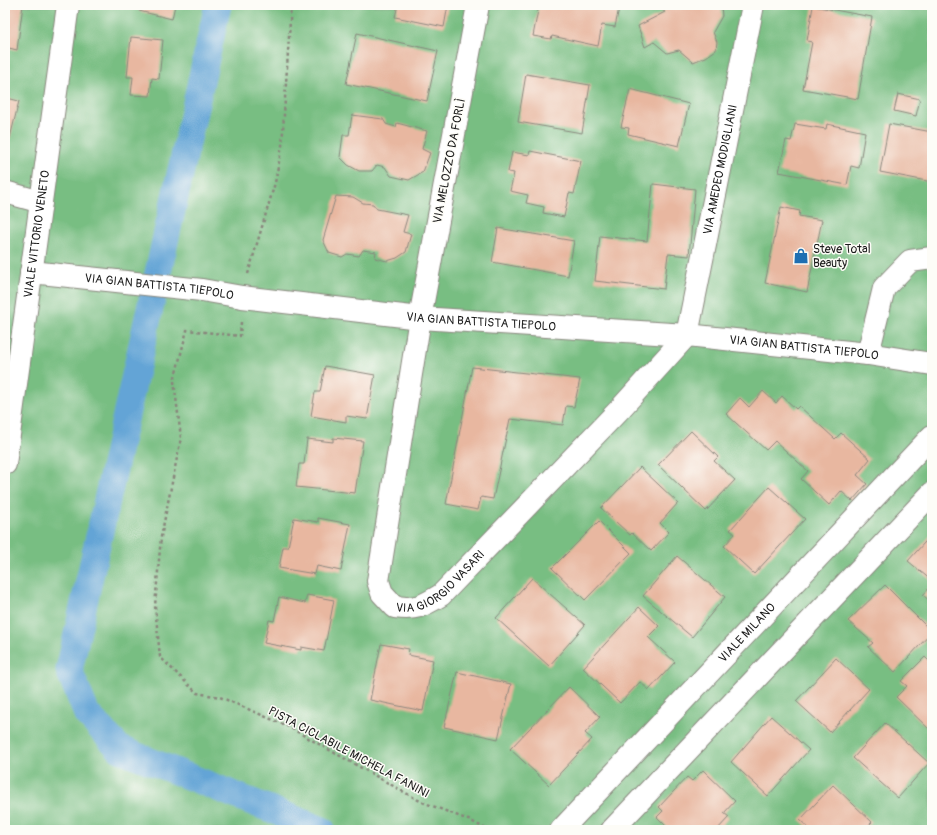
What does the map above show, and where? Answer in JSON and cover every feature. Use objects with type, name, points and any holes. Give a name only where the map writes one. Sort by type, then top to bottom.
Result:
[{"type":"street","name":"VIALE VITTORIO VENETO","points":[[5,464],[68,5]]},
{"type":"street","name":"VIA MELOZZO DA FORLÌ","points":[[420,318],[478,5]]},
{"type":"street","name":"VIA AMEDEO MODIGLIANI","points":[[687,335],[753,5]]},
{"type":"street","points":[[5,192],[41,202]]},
{"type":"street","points":[[868,354],[884,288],[910,261],[932,258]]},
{"type":"street","name":"VIA GIAN BATTISTA TIEPOLO","points":[[31,272],[202,290],[242,297],[420,318],[687,335],[868,354],[932,364]]},
{"type":"street","name":"VIA GIORGIO VASARI","points":[[420,318],[378,581],[382,593],[395,607],[410,609],[424,605],[441,595],[620,409],[687,335]]},
{"type":"street","name":"VIALE MILANO","points":[[561,830],[932,436]]},
{"type":"street","points":[[612,830],[932,493]]},
{"type":"path","points":[[242,297],[276,183],[282,146],[291,5]]},
{"type":"path","name":"PISTA CICLABILE MICHELA FANINI","points":[[242,297],[240,336],[187,330],[174,382],[181,438],[161,537],[156,606],[160,657],[197,694],[220,697],[287,726],[420,801],[470,821],[488,830]]},
{"type":"green space","points":[[5,5],[932,5],[932,830],[5,830]]},
{"type":"building","points":[[5,5],[23,5],[17,50],[5,47]]},
{"type":"building","points":[[140,5],[175,5],[172,19],[139,11]]},
{"type":"building","points":[[398,5],[448,5],[444,27],[395,17]]},
{"type":"building","points":[[539,5],[606,5],[619,8],[615,27],[602,25],[598,46],[552,36],[551,39],[533,36]]},
{"type":"building","points":[[655,5],[721,5],[722,16],[713,32],[717,42],[716,50],[706,57],[693,62],[679,50],[667,53],[654,42],[645,47],[638,26],[665,12]]},
{"type":"building","points":[[813,6],[872,17],[858,99],[803,89],[812,42],[807,41]]},
{"type":"building","points":[[357,33],[438,51],[427,101],[346,84]]},
{"type":"building","points":[[131,37],[163,40],[159,79],[152,78],[150,96],[131,95],[133,77],[127,77]]},
{"type":"building","points":[[526,74],[590,85],[582,133],[518,122]]},
{"type":"building","points":[[5,88],[9,89],[7,98],[19,101],[10,138],[5,137]]},
{"type":"building","points":[[630,89],[689,104],[679,146],[628,134],[629,128],[621,127]]},
{"type":"building","points":[[898,94],[920,99],[916,116],[894,111]]},
{"type":"building","points":[[352,115],[383,119],[386,124],[396,127],[397,123],[427,131],[422,149],[430,153],[423,172],[409,180],[391,176],[385,167],[377,165],[372,171],[359,171],[348,165],[340,157],[343,135],[349,135]]},
{"type":"building","points":[[795,124],[826,129],[827,124],[865,132],[859,168],[851,166],[847,185],[779,172],[786,140],[791,141]]},
{"type":"building","points":[[889,124],[932,132],[932,182],[880,172]]},
{"type":"building","points":[[530,151],[581,161],[574,194],[569,193],[564,217],[543,213],[544,207],[526,203],[528,195],[510,191],[514,173],[508,172],[512,152],[529,155]]},
{"type":"building","points":[[653,184],[695,189],[689,256],[668,254],[664,289],[595,281],[600,236],[647,241]]},
{"type":"building","points":[[336,196],[353,197],[363,203],[373,204],[377,209],[408,215],[403,232],[411,234],[406,252],[397,258],[387,261],[375,258],[376,252],[363,250],[359,256],[347,254],[342,257],[329,253],[323,240]]},
{"type":"building","points":[[781,207],[800,211],[799,216],[822,220],[807,292],[765,283]]},
{"type":"building","points":[[498,228],[574,241],[568,276],[492,262]]},
{"type":"building","points":[[325,366],[375,375],[367,419],[346,416],[346,422],[311,416],[315,392],[320,392]]},
{"type":"building","points":[[472,367],[580,379],[574,407],[566,406],[563,425],[510,419],[493,499],[481,497],[478,510],[446,504]]},
{"type":"building","points":[[763,391],[776,403],[782,396],[796,409],[799,406],[835,439],[841,433],[870,459],[857,475],[867,484],[852,501],[841,491],[829,505],[801,479],[808,471],[775,441],[766,450],[726,414],[740,398],[749,407]]},
{"type":"building","points":[[691,431],[718,457],[714,461],[735,480],[706,511],[658,465]]},
{"type":"building","points":[[333,438],[363,441],[355,493],[296,487],[299,464],[304,464],[307,439],[333,442]]},
{"type":"building","points":[[640,467],[678,503],[660,523],[669,532],[651,551],[632,533],[630,535],[601,508]]},
{"type":"building","points":[[769,487],[805,519],[754,574],[724,546],[735,534],[730,530]]},
{"type":"building","points":[[294,518],[318,522],[318,518],[350,524],[341,571],[317,566],[315,574],[279,568],[283,547],[288,547]]},
{"type":"building","points":[[599,521],[631,553],[585,600],[552,568]]},
{"type":"building","points":[[932,534],[932,581],[908,561]]},
{"type":"building","points":[[677,556],[725,597],[692,637],[643,596]]},
{"type":"building","points":[[532,578],[585,625],[549,666],[496,618]]},
{"type":"building","points":[[885,585],[932,632],[895,672],[868,647],[873,643],[848,621]]},
{"type":"building","points":[[932,585],[932,603],[923,595]]},
{"type":"building","points":[[307,595],[334,600],[324,651],[301,647],[301,650],[264,643],[269,620],[274,621],[279,597],[305,603]]},
{"type":"building","points":[[639,607],[659,626],[648,637],[675,662],[649,690],[640,682],[620,703],[583,668]]},
{"type":"building","points":[[381,644],[409,649],[408,655],[433,660],[423,711],[370,700]]},
{"type":"building","points":[[925,657],[932,664],[932,732],[896,697],[907,686],[901,681]]},
{"type":"building","points":[[836,658],[869,689],[830,732],[796,701]]},
{"type":"building","points":[[457,672],[511,684],[498,739],[444,727]]},
{"type":"building","points":[[569,687],[600,717],[585,733],[592,739],[549,785],[510,749]]},
{"type":"building","points":[[771,716],[809,750],[768,796],[731,762]]},
{"type":"building","points":[[885,723],[929,763],[898,798],[853,758]]},
{"type":"building","points":[[703,770],[735,801],[724,813],[729,817],[717,830],[670,830],[657,817],[663,811],[659,807],[687,777],[692,781]]},
{"type":"building","points":[[833,785],[872,822],[864,830],[811,830],[800,820]]},
{"type":"waterway","points":[[218,5],[69,670],[87,714],[120,749],[322,830]]},
{"type":"place","name":"Steve Total Beauty","points":[[801,256]]}]
